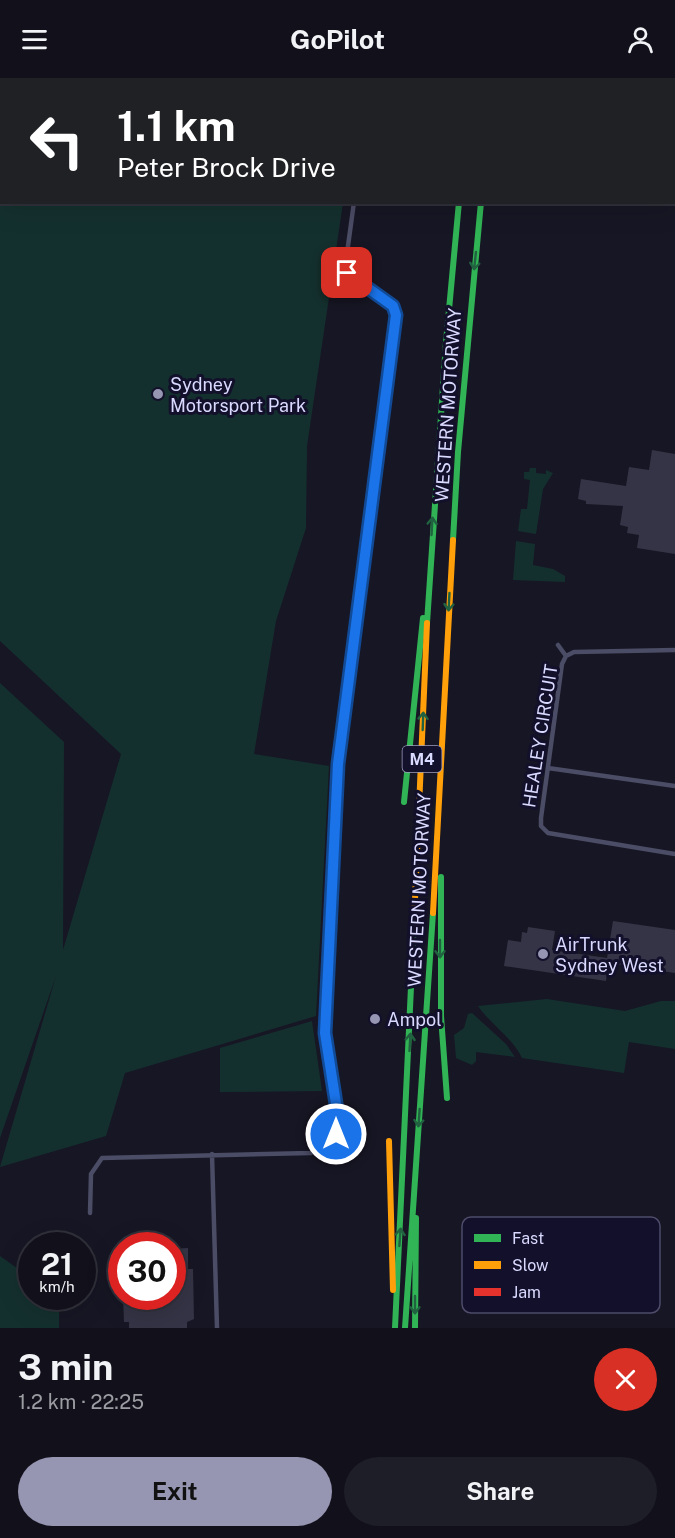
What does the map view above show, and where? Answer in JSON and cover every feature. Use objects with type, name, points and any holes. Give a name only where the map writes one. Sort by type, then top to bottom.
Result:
[{"type":"highway","name":"WESTERN MOTORWAY","points":[[395,1328],[429,583],[437,450],[459,204]]},
{"type":"highway","name":"WESTERN MOTORWAY","points":[[405,1328],[436,871],[456,488],[481,204]]},
{"type":"highway","points":[[404,802],[421,635],[429,583]]},
{"type":"highway","points":[[436,871],[441,876],[441,1016],[447,1098]]},
{"type":"highway","points":[[389,1141],[390,1256],[395,1316]]},
{"type":"highway","points":[[414,1184],[417,1223],[415,1328]]},
{"type":"street","points":[[90,1213],[91,1174],[102,1158],[311,1153],[329,1144],[337,1129],[337,1110],[325,1033],[338,764],[396,315],[393,306],[357,282],[345,268],[354,204]]},
{"type":"street","name":"HEALEY CIRCUIT","points":[[558,645],[566,656]]},
{"type":"street","name":"HEALEY CIRCUIT","points":[[675,650],[574,652],[566,656],[562,664],[541,818],[543,830],[564,837],[675,854]]},
{"type":"street","points":[[548,768],[675,786]]},
{"type":"street","points":[[212,1155],[217,1328]]},
{"type":"green space","name":"Sydney Motorsport Park","points":[[0,204],[343,204],[307,446],[306,528],[276,621],[254,754],[329,766],[316,1016],[125,1073],[106,1136],[0,1167],[56,976],[0,1138],[0,683],[64,742],[63,950],[121,754],[0,641]]},
{"type":"green space","points":[[530,468],[536,468],[536,473],[546,474],[546,470],[553,473],[543,489],[536,534],[518,531],[521,509],[527,509],[530,480],[524,479],[524,472],[529,472]]},
{"type":"green space","points":[[516,541],[535,544],[533,565],[553,569],[565,576],[565,582],[513,580]]},
{"type":"green space","points":[[547,999],[625,1011],[661,1001],[675,1001],[675,1049],[629,1042],[624,1073],[522,1058],[513,1044],[478,1006]]},
{"type":"green space","points":[[472,1013],[506,1044],[515,1057],[476,1052],[476,1061],[472,1065],[456,1058],[454,1035],[464,1028],[468,1014]]},
{"type":"green space","points":[[312,1021],[322,1091],[220,1092],[220,1048]]},
{"type":"green space","points":[[0,1256],[18,1269],[18,1310],[59,1310],[59,1328],[0,1328]]},
{"type":"building","points":[[652,450],[675,454],[675,554],[637,548],[639,535],[627,533],[628,527],[620,525],[623,506],[586,504],[586,501],[578,499],[581,479],[626,486],[629,467],[649,470]]},
{"type":"building","name":"AirTrunk Sydney West","points":[[613,921],[675,930],[675,973],[608,963],[606,981],[504,966],[508,940],[521,942],[522,932],[527,933],[528,927],[555,931],[552,950],[607,958]]},
{"type":"building","points":[[186,1248],[188,1248],[188,1269],[193,1269],[194,1319],[187,1322],[187,1328],[129,1328],[129,1322],[124,1322],[124,1310],[186,1310]]},
{"type":"traffic: fast","points":[[427,623],[446,342],[459,204]]},
{"type":"traffic: fast","points":[[453,540],[458,452],[481,204]]},
{"type":"traffic: fast","points":[[404,802],[423,618]]},
{"type":"traffic: fast","points":[[441,877],[441,1016],[447,1098]]},
{"type":"traffic: fast","points":[[405,1328],[433,913]]},
{"type":"traffic: fast","points":[[395,1328],[414,923]]},
{"type":"traffic: fast","points":[[415,1328],[416,1218]]},
{"type":"traffic: slow","points":[[433,913],[453,540]]},
{"type":"traffic: slow","points":[[414,923],[427,623]]},
{"type":"traffic: slow","points":[[389,1141],[393,1290]]},
{"type":"place","name":"Sydney Motorsport Park","points":[[158,394]]},
{"type":"place","name":"AirTrunk Sydney West","points":[[543,954]]},
{"type":"place","name":"Ampol","points":[[375,1019]]},
{"type":"route","points":[[336,1134],[337,1110],[325,1033],[338,764],[352,639],[396,315],[393,306],[347,273]]}]
